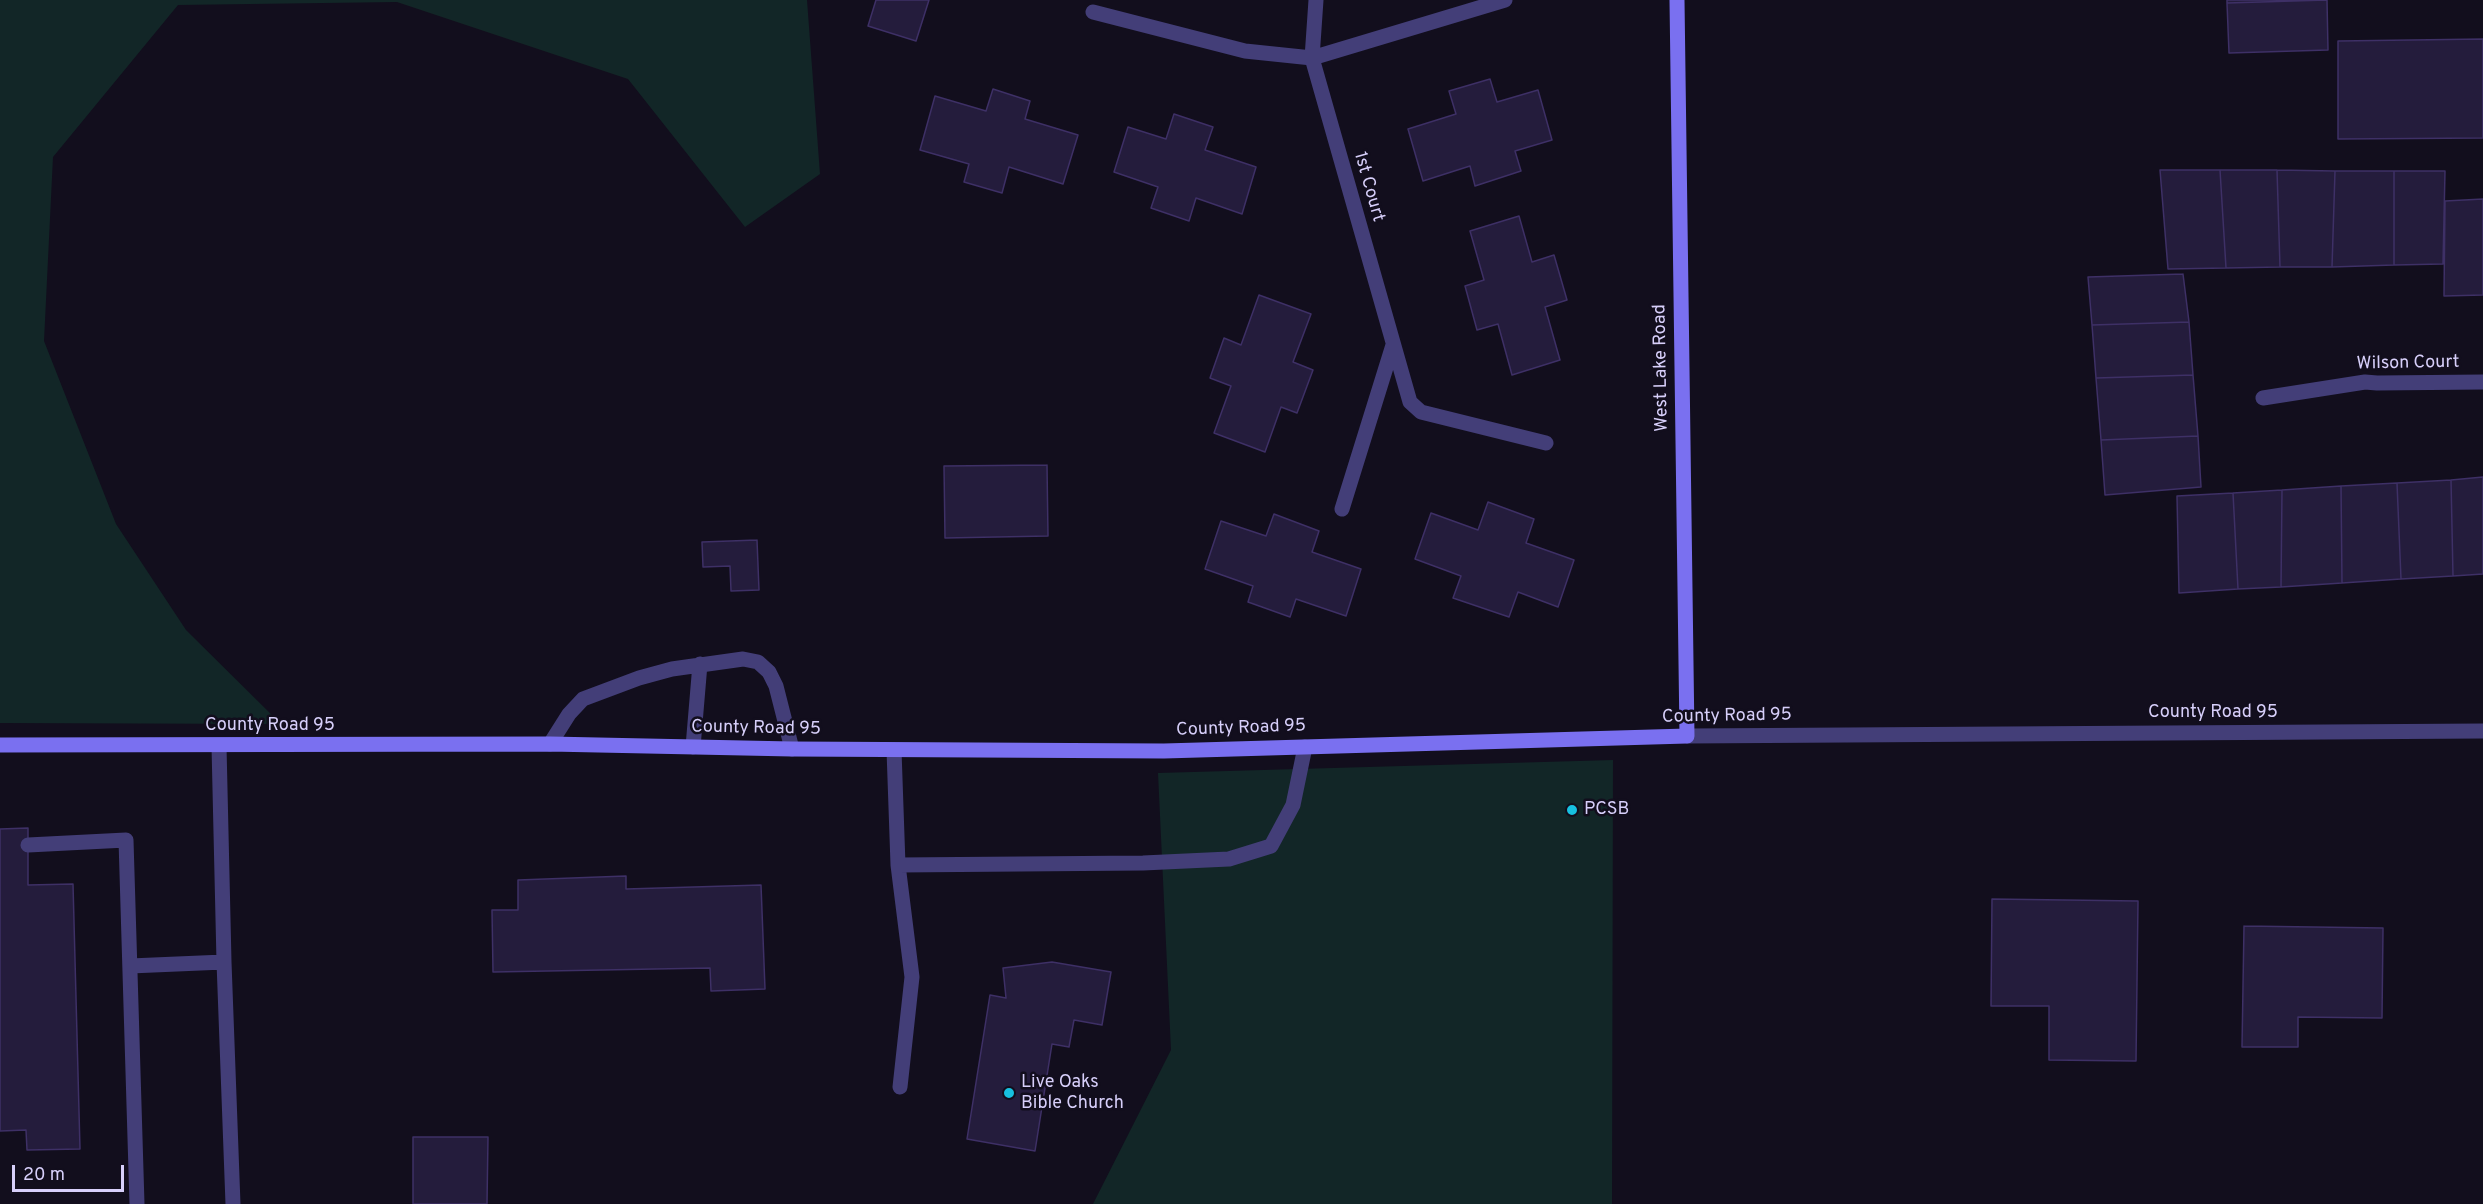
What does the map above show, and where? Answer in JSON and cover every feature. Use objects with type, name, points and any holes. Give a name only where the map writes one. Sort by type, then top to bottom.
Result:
[{"type":"street","name":"1st Court","points":[[1316,0],[1312,58],[1410,402],[1421,411],[1546,443]]},
{"type":"street","points":[[1093,12],[1245,51],[1312,58],[1505,0]]},
{"type":"street","name":"West Lake Road","points":[[1677,0],[1687,736]]},
{"type":"street","points":[[1342,510],[1393,345]]},
{"type":"street","name":"Wilson Court","points":[[2263,398],[2365,382],[2483,382]]},
{"type":"street","points":[[550,744],[569,714],[583,699],[639,678],[700,664],[742,659],[758,662],[769,672],[776,686],[792,749]]},
{"type":"street","points":[[693,747],[700,664]]},
{"type":"street","name":"County Road 95","points":[[0,745],[550,744],[792,749],[1164,751],[1687,736],[2483,731]]},
{"type":"street","points":[[219,746],[233,1204]]},
{"type":"street","points":[[898,865],[1143,863],[1229,859],[1271,846],[1293,805],[1305,747]]},
{"type":"street","points":[[894,750],[898,865],[912,977],[900,1087]]},
{"type":"street","points":[[28,845],[126,840],[137,1204]]},
{"type":"street","points":[[130,966],[224,962]]},
{"type":"green space","points":[[0,0],[807,0],[820,174],[745,227],[628,79],[397,2],[178,5],[53,157],[44,341],[116,524],[186,630],[281,724],[0,723]]},
{"type":"green space","points":[[1613,760],[1612,1204],[1093,1204],[1171,1050],[1158,773]]},
{"type":"building","points":[[876,0],[929,0],[916,41],[868,26]]},
{"type":"building","points":[[2227,0],[2327,0],[2227,3]]},
{"type":"building","points":[[2327,0],[2328,50],[2229,53],[2227,3]]},
{"type":"building","points":[[2483,39],[2483,138],[2338,139],[2338,41]]},
{"type":"building","points":[[1490,79],[1497,102],[1538,90],[1552,140],[1515,151],[1521,171],[1475,186],[1470,166],[1423,181],[1408,129],[1456,114],[1449,91]]},
{"type":"building","points":[[993,89],[1030,101],[1025,119],[1078,135],[1063,184],[1009,167],[1002,193],[964,182],[969,164],[920,150],[935,96],[986,111]]},
{"type":"building","points":[[1174,114],[1213,127],[1205,150],[1256,167],[1242,214],[1196,198],[1189,221],[1151,208],[1158,187],[1114,172],[1128,127],[1166,139]]},
{"type":"building","points":[[2160,170],[2220,170],[2226,268],[2168,269]]},
{"type":"building","points":[[2220,170],[2277,170],[2280,267],[2226,268]]},
{"type":"building","points":[[2277,170],[2335,171],[2332,267],[2280,267]]},
{"type":"building","points":[[2335,171],[2394,171],[2394,265],[2332,267]]},
{"type":"building","points":[[2394,171],[2445,171],[2443,264],[2394,265]]},
{"type":"building","points":[[2483,199],[2483,295],[2444,296],[2445,201]]},
{"type":"building","points":[[1519,216],[1532,262],[1554,255],[1567,300],[1545,307],[1560,360],[1512,375],[1498,324],[1477,330],[1465,286],[1484,280],[1470,231]]},
{"type":"building","points":[[2183,274],[2189,322],[2092,325],[2088,277]]},
{"type":"building","points":[[1259,295],[1311,314],[1293,362],[1313,370],[1297,413],[1281,407],[1265,452],[1214,433],[1231,386],[1210,378],[1224,338],[1241,345]]},
{"type":"building","points":[[2189,322],[2193,375],[2096,378],[2092,325]]},
{"type":"building","points":[[2193,375],[2198,436],[2101,440],[2096,378]]},
{"type":"building","points":[[2198,436],[2201,487],[2105,495],[2101,440]]},
{"type":"building","points":[[1047,465],[1048,536],[945,538],[944,466]]},
{"type":"building","points":[[2483,477],[2483,574],[2453,576],[2451,480]]},
{"type":"building","points":[[2451,480],[2453,576],[2401,579],[2397,483]]},
{"type":"building","points":[[2397,483],[2401,579],[2342,583],[2341,486]]},
{"type":"building","points":[[2341,486],[2342,583],[2281,587],[2282,490]]},
{"type":"building","points":[[2282,490],[2281,587],[2238,589],[2233,493]]},
{"type":"building","points":[[2233,493],[2238,589],[2179,593],[2177,496]]},
{"type":"building","points":[[1488,502],[1534,519],[1526,543],[1574,560],[1558,607],[1518,592],[1509,617],[1453,598],[1461,576],[1415,559],[1431,513],[1478,530]]},
{"type":"building","points":[[1274,514],[1319,531],[1312,552],[1361,569],[1346,616],[1296,599],[1290,617],[1248,602],[1253,586],[1205,569],[1221,521],[1266,536]]},
{"type":"building","points":[[757,540],[759,590],[731,591],[730,566],[703,567],[702,542]]},
{"type":"building","points":[[28,828],[28,885],[73,884],[80,1149],[27,1150],[26,1130],[0,1131],[0,829]]},
{"type":"building","points":[[626,876],[626,889],[761,885],[765,989],[711,991],[710,968],[493,972],[492,910],[518,910],[518,880]]},
{"type":"building","points":[[1992,899],[2138,901],[2136,1061],[2049,1060],[2049,1006],[1991,1006]]},
{"type":"building","points":[[2244,926],[2383,928],[2382,1018],[2298,1017],[2298,1047],[2242,1047]]},
{"type":"building","name":"Live Oaks Bible Church","points":[[1052,962],[1111,972],[1102,1025],[1074,1020],[1069,1047],[1052,1044],[1035,1151],[967,1139],[990,995],[1006,998],[1003,968]]},
{"type":"building","points":[[413,1137],[488,1137],[487,1204],[413,1204]]},
{"type":"place","name":"PCSB","points":[[1572,810]]},
{"type":"place","name":"Live Oaks Bible Church","points":[[1009,1093]]}]
